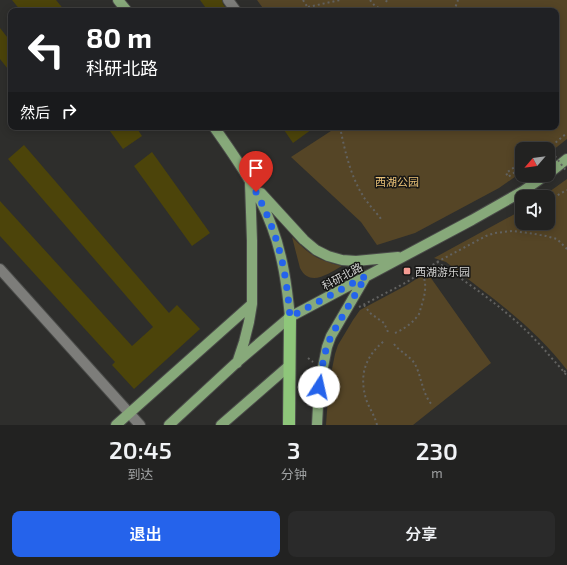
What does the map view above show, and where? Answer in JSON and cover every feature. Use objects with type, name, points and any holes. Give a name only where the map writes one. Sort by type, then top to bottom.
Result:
[{"type":"highway","points":[[289,425],[290,317]]},
{"type":"main road","points":[[118,0],[125,8]]},
{"type":"main road","points":[[216,130],[250,181],[272,228],[282,260],[290,317]]},
{"type":"main road","name":"科研北路","points":[[555,168],[567,159]]},
{"type":"main road","points":[[250,181],[304,240],[316,250],[328,256],[342,260],[356,261],[404,256]]},
{"type":"main road","points":[[236,363],[244,342],[252,304],[250,181]]},
{"type":"main road","name":"科研北路","points":[[169,425],[236,363],[290,317],[472,220],[524,191],[536,182]]},
{"type":"main road","points":[[317,425],[319,387],[327,347],[331,336],[366,276]]},
{"type":"main road","points":[[116,425],[252,304]]},
{"type":"main road","points":[[221,425],[290,365]]},
{"type":"street","points":[[0,269],[140,425]]},
{"type":"path","points":[[303,0],[308,7],[340,0]]},
{"type":"path","points":[[370,0],[379,8]]},
{"type":"path","points":[[341,130],[345,153],[354,179],[365,199],[381,219]]},
{"type":"path","points":[[555,144],[567,133]]},
{"type":"path","points":[[555,157],[567,172]]},
{"type":"path","points":[[515,167],[506,173],[508,177],[515,172]]},
{"type":"path","points":[[555,197],[567,190]]},
{"type":"path","points":[[356,309],[398,287],[437,262],[486,236],[495,233],[512,231],[546,236],[557,239],[567,249]]},
{"type":"path","points":[[437,262],[475,288],[513,318],[538,342],[567,376]]},
{"type":"path","points":[[395,333],[409,325],[419,314],[426,290],[425,280],[422,273]]},
{"type":"path","points":[[364,305],[370,313],[384,323],[388,332]]},
{"type":"path","points":[[377,425],[366,399],[363,378],[366,363],[372,353],[384,341]]},
{"type":"path","points":[[394,344],[415,364],[423,392],[432,405]]},
{"type":"path","points":[[308,358],[313,362]]},
{"type":"path","points":[[564,372],[567,369]]},
{"type":"green space","name":"西湖公园","points":[[257,0],[567,0],[567,139],[555,148],[555,142],[515,142],[515,177],[499,188],[415,233],[377,245],[361,222],[291,157],[332,130],[559,130],[559,8],[263,8]]},
{"type":"green space","points":[[567,179],[567,370],[526,325],[446,262],[434,258],[515,214],[515,230],[555,230],[555,190],[552,190]]},
{"type":"green space","points":[[292,237],[314,256],[342,266],[320,277],[309,277],[304,274],[300,268]]},
{"type":"green space","points":[[426,271],[491,363],[413,425],[326,425],[331,374],[335,354],[338,345],[353,320],[360,310],[407,285]]},
{"type":"building","points":[[12,0],[56,0],[63,8],[19,8]]},
{"type":"building","points":[[200,0],[222,0],[226,8],[206,8]]},
{"type":"building","points":[[0,28],[8,38],[8,69],[0,59]]},
{"type":"building","points":[[109,130],[138,130],[142,136],[123,149]]},
{"type":"building","points":[[284,130],[311,130],[293,143]]},
{"type":"building","points":[[24,145],[169,313],[177,305],[200,329],[134,389],[112,365],[115,362],[0,236],[0,201],[132,346],[153,327],[8,159]]},
{"type":"building","points":[[152,152],[210,233],[192,246],[134,166]]},
{"type":"place","name":"西湖游乐园","points":[[407,271]]},
{"type":"route","points":[[256,192],[272,228],[282,260],[290,317],[366,276],[331,336],[324,356],[319,387]]}]
